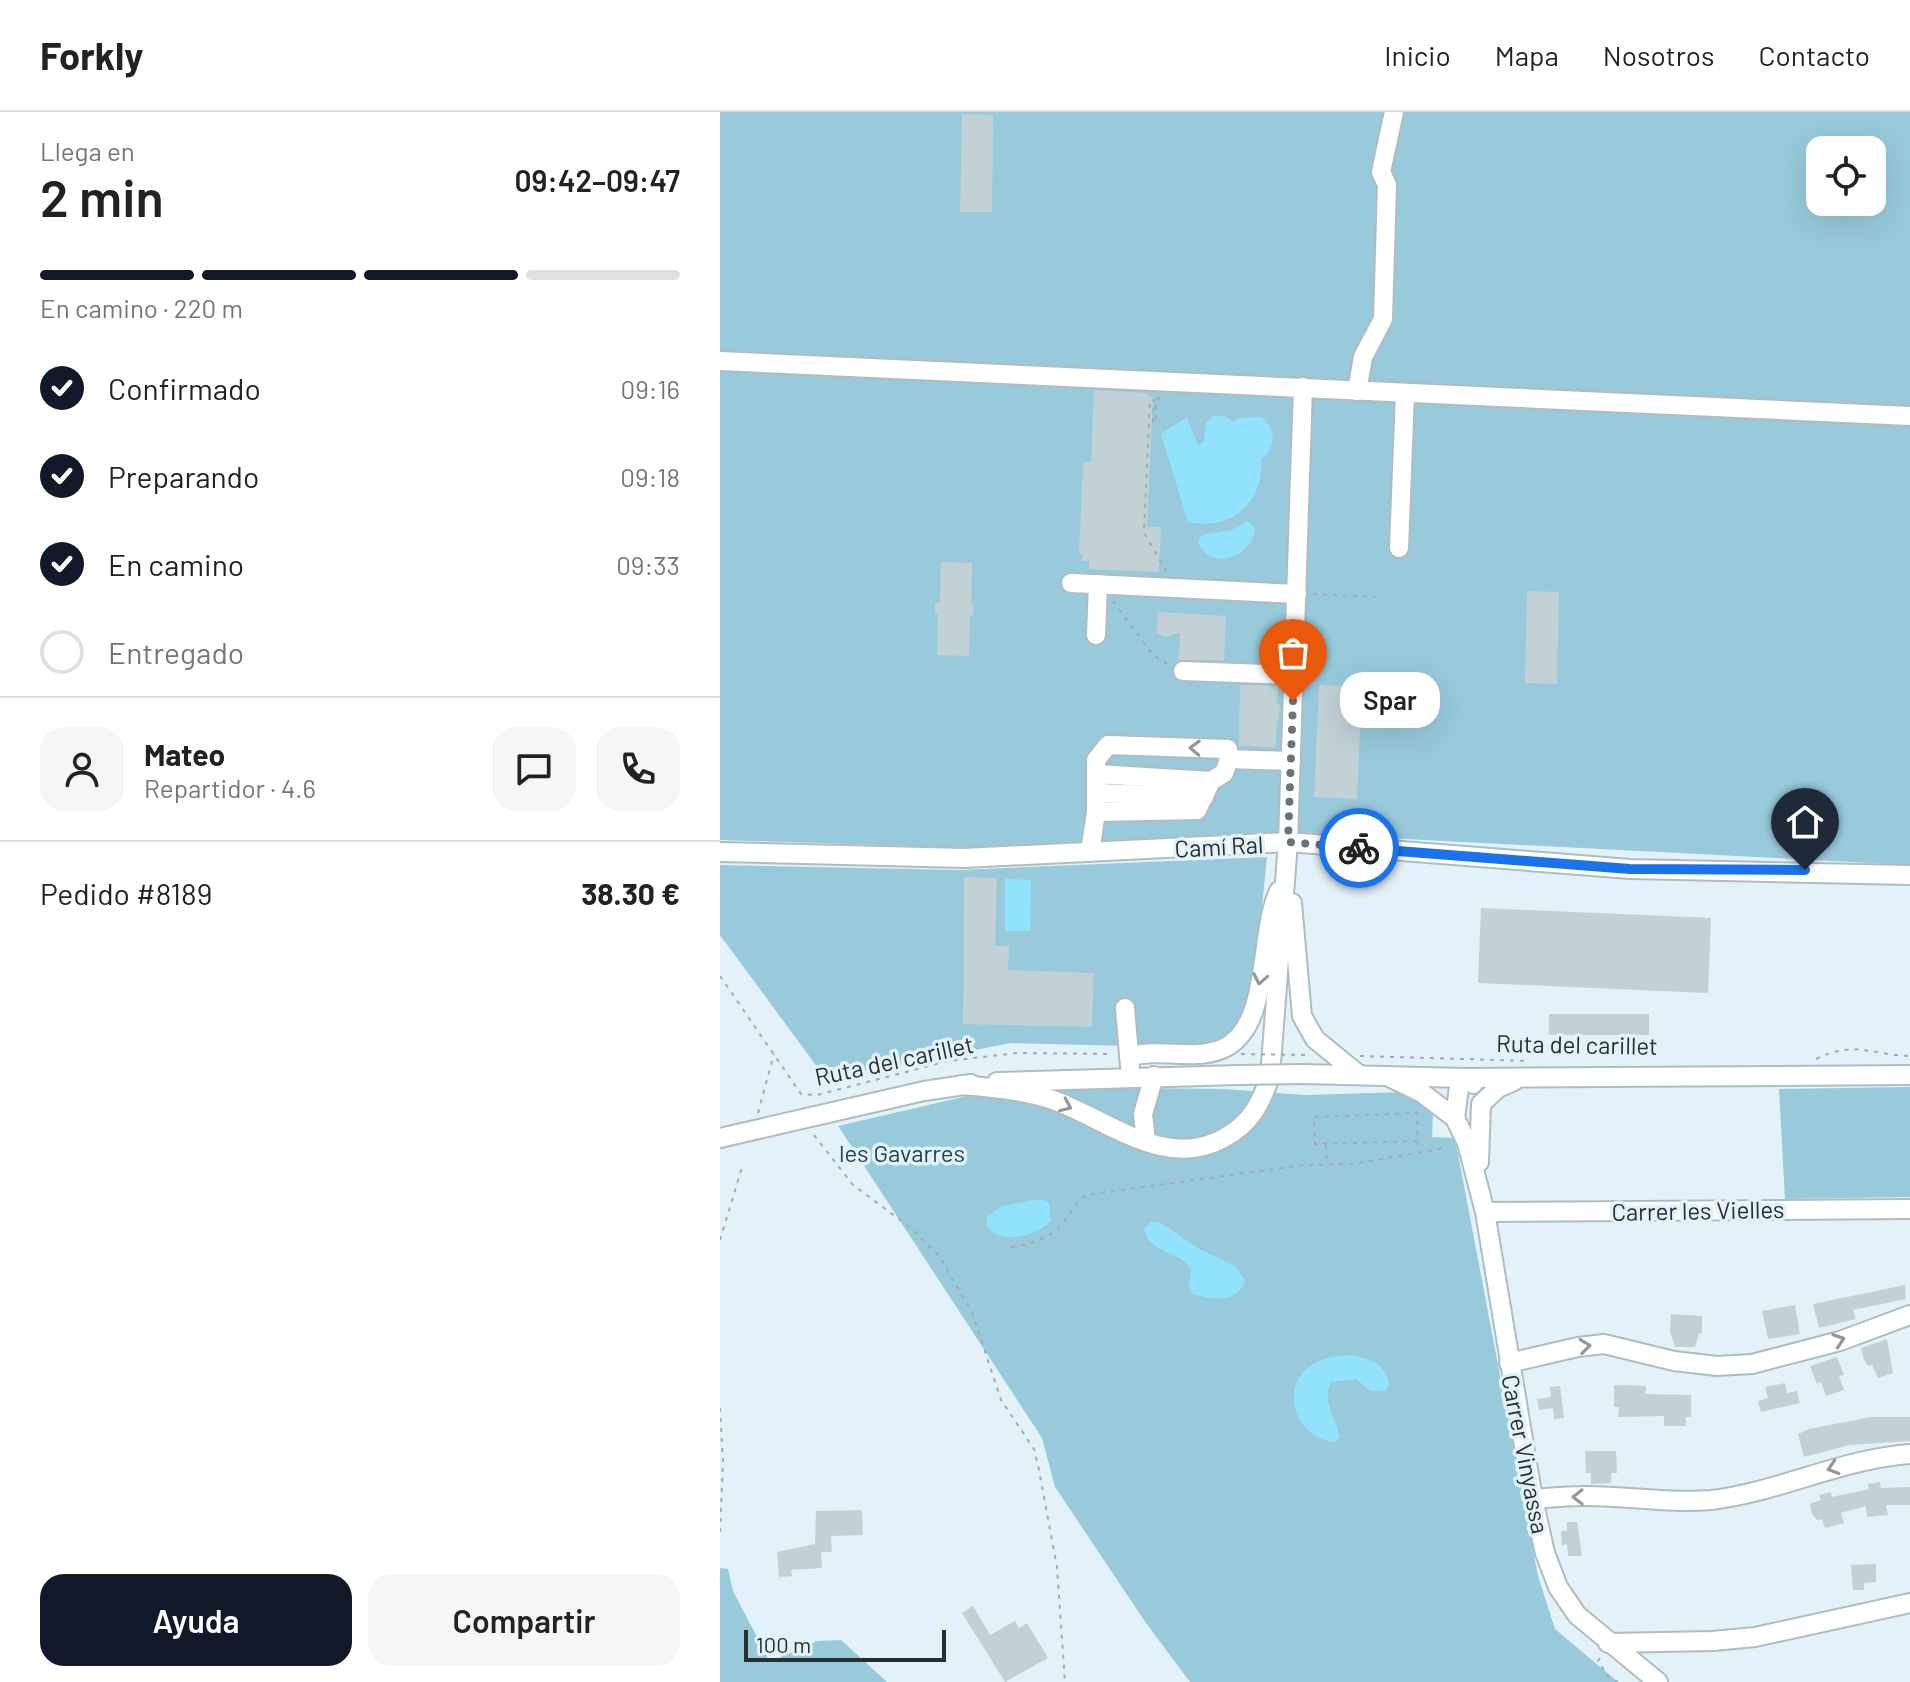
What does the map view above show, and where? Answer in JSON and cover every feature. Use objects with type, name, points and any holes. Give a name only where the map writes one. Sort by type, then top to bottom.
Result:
[{"type":"street","points":[[1357,391],[1363,357],[1383,319],[1387,185],[1381,172],[1394,112]]},
{"type":"street","points":[[720,361],[1910,416]]},
{"type":"street","points":[[962,1085],[1051,1099],[1164,1149],[1205,1149],[1240,1129],[1259,1108],[1270,1077],[1286,877],[1303,387]]},
{"type":"street","points":[[1399,548],[1405,393]]},
{"type":"street","points":[[1071,583],[1297,594]]},
{"type":"street","points":[[1096,635],[1102,585]]},
{"type":"street","points":[[1183,671],[1294,675]]},
{"type":"street","points":[[1090,852],[1096,760],[1108,745],[1228,749],[1229,759],[1224,773],[1207,789],[1197,810],[1096,793]]},
{"type":"street","points":[[1229,759],[1291,761]]},
{"type":"street","points":[[1096,793],[1207,789]]},
{"type":"street","name":"Camí Ral","points":[[720,852],[964,858],[1288,838],[1630,869],[1910,875]]},
{"type":"street","points":[[1286,877],[1293,908],[1302,1016],[1315,1039],[1359,1075]]},
{"type":"street","points":[[1129,1057],[1144,1052],[1201,1053],[1221,1049],[1240,1038],[1252,1018],[1271,908],[1286,877]]},
{"type":"street","points":[[1125,1008],[1130,1077]]},
{"type":"street","points":[[720,1138],[962,1085],[1238,1075],[1304,1064],[1359,1075],[1466,1078],[1910,1075]]},
{"type":"street","points":[[1146,1141],[1143,1114],[1154,1076]]},
{"type":"street","points":[[1387,1076],[1422,1093],[1455,1118]]},
{"type":"street","points":[[1466,1078],[1476,1086],[1481,1104],[1479,1181]]},
{"type":"street","points":[[1466,1078],[1459,1087],[1455,1118],[1479,1181]]},
{"type":"street","points":[[1481,1104],[1498,1088],[1521,1078]]},
{"type":"street","name":"Carrer Vinyassa","points":[[1479,1181],[1545,1553],[1558,1587],[1577,1615],[1658,1682]]},
{"type":"street","name":"Carrer les Vielles","points":[[1485,1212],[1910,1209]]},
{"type":"street","points":[[1509,1363],[1604,1344],[1674,1361],[1717,1366],[1752,1364],[1840,1341],[1910,1315]]},
{"type":"street","points":[[1533,1499],[1583,1496],[1675,1502],[1713,1500],[1850,1463],[1910,1454]]},
{"type":"street","points":[[1608,1643],[1755,1637],[1910,1603]]},
{"type":"path","points":[[1160,398],[1156,399],[1156,422],[1153,422],[1154,400],[1150,400],[1144,532],[1166,569]]},
{"type":"path","points":[[1102,585],[1154,656],[1183,671]]},
{"type":"path","points":[[1297,594],[1375,597]]},
{"type":"path","name":"Ruta del carillet","points":[[720,976],[801,1094],[817,1095],[948,1061],[1017,1053],[1129,1057]]},
{"type":"path","points":[[1816,1059],[1834,1050],[1858,1047],[1883,1055],[1910,1056]]},
{"type":"path","points":[[753,1130],[774,1054]]},
{"type":"path","points":[[1241,1054],[1304,1064]]},
{"type":"path","name":"Ruta del carillet","points":[[1334,1056],[1535,1061]]},
{"type":"path","points":[[1417,1141],[1315,1144],[1314,1117],[1417,1113],[1418,1153]]},
{"type":"path","points":[[800,1119],[853,1185],[911,1228],[939,1256],[972,1312],[1001,1400],[1034,1449],[1057,1567],[1065,1682]]},
{"type":"path","points":[[1326,1144],[1327,1165]]},
{"type":"path","points":[[1011,1247],[1050,1234],[1062,1224],[1073,1204],[1086,1195],[1445,1148]]},
{"type":"path","points":[[720,1240],[743,1164]]},
{"type":"path","points":[[720,1408],[723,1462],[720,1533]]},
{"type":"path","points":[[1608,1643],[1598,1661],[1608,1676],[1618,1682]]},
{"type":"green space","points":[[720,112],[1910,112],[1910,865],[1270,832],[973,848],[720,840]]},
{"type":"green space","points":[[1267,857],[1253,996],[1236,1030],[1211,1048],[1011,1043],[826,1079],[720,935],[720,865],[959,870]]},
{"type":"green space","name":"les Gavarres","points":[[1068,1087],[1223,1089],[1305,1095],[1405,1092],[1433,1110],[1432,1137],[1455,1138],[1538,1576],[1555,1629],[1618,1682],[1190,1682],[1146,1623],[1055,1487],[1042,1438],[838,1126],[967,1096]]},
{"type":"green space","points":[[1910,1087],[1910,1197],[1785,1199],[1779,1089]]},
{"type":"green space","points":[[720,1568],[728,1569],[733,1591],[770,1662],[817,1641],[841,1640],[887,1682],[720,1682]]},
{"type":"shaded area","points":[[1213,416],[1225,416],[1233,422],[1240,418],[1261,417],[1270,427],[1272,444],[1261,460],[1257,490],[1241,511],[1218,522],[1188,522],[1161,434],[1187,417],[1198,446],[1204,441],[1206,423]]},
{"type":"shaded area","points":[[1247,521],[1255,528],[1253,538],[1239,553],[1220,559],[1203,551],[1198,541],[1202,535],[1232,530]]},
{"type":"shaded area","points":[[1005,879],[1031,880],[1030,931],[1005,931]]},
{"type":"shaded area","points":[[1041,1199],[1049,1203],[1051,1221],[1037,1231],[1009,1237],[993,1232],[987,1226],[987,1216],[1002,1206]]},
{"type":"shaded area","points":[[1151,1222],[1161,1223],[1199,1249],[1235,1266],[1245,1281],[1241,1288],[1236,1294],[1223,1298],[1192,1293],[1189,1286],[1191,1269],[1179,1258],[1151,1243],[1144,1229]]},
{"type":"shaded area","points":[[1348,1355],[1362,1357],[1380,1366],[1389,1385],[1385,1391],[1371,1391],[1356,1379],[1331,1382],[1328,1403],[1340,1437],[1335,1442],[1319,1438],[1306,1428],[1297,1414],[1294,1398],[1297,1383],[1306,1369],[1323,1359]]},
{"type":"building","points":[[962,114],[993,115],[992,212],[960,212]]},
{"type":"building","points":[[1094,390],[1148,393],[1148,396],[1153,396],[1147,527],[1161,527],[1159,572],[1089,569],[1089,561],[1082,561],[1083,554],[1079,554],[1083,462],[1091,462]]},
{"type":"building","points":[[941,562],[972,563],[971,604],[974,604],[973,616],[970,615],[969,656],[937,655],[938,614],[935,614],[935,603],[940,603]]},
{"type":"building","points":[[1527,591],[1559,592],[1557,684],[1525,683]]},
{"type":"building","points":[[1158,612],[1226,616],[1224,660],[1178,660],[1180,633],[1165,637],[1157,633]]},
{"type":"building","points":[[1240,685],[1278,686],[1277,704],[1280,704],[1275,747],[1239,746]]},
{"type":"building","points":[[1319,685],[1362,687],[1357,799],[1314,797]]},
{"type":"building","points":[[964,877],[997,878],[995,946],[1009,946],[1008,970],[1094,973],[1092,1027],[963,1024]]},
{"type":"building","points":[[1481,908],[1711,918],[1708,993],[1478,983]]},
{"type":"building","points":[[1549,1014],[1649,1014],[1649,1035],[1549,1035]]},
{"type":"building","points":[[1905,1285],[1906,1299],[1853,1310],[1856,1319],[1819,1328],[1813,1304]]},
{"type":"building","points":[[1795,1305],[1800,1334],[1768,1339],[1762,1311]]},
{"type":"building","points":[[1671,1314],[1702,1316],[1702,1333],[1699,1333],[1695,1347],[1675,1347],[1670,1332]]},
{"type":"building","points":[[1887,1339],[1893,1373],[1878,1378],[1872,1365],[1868,1366],[1864,1360],[1861,1348]]},
{"type":"building","points":[[1837,1357],[1844,1375],[1839,1376],[1844,1390],[1826,1396],[1810,1366]]},
{"type":"building","points":[[1785,1383],[1787,1393],[1797,1391],[1800,1403],[1761,1412],[1758,1401],[1768,1398],[1765,1387]]},
{"type":"building","points":[[1614,1385],[1646,1386],[1645,1394],[1691,1395],[1691,1417],[1686,1417],[1686,1426],[1664,1426],[1664,1416],[1618,1417],[1619,1407],[1614,1407]]},
{"type":"building","points":[[1560,1386],[1564,1418],[1554,1419],[1553,1408],[1539,1410],[1537,1399],[1551,1397],[1550,1387]]},
{"type":"building","points":[[1871,1417],[1910,1417],[1910,1441],[1849,1445],[1804,1457],[1798,1434],[1809,1429]]},
{"type":"building","points":[[1585,1451],[1616,1451],[1617,1473],[1611,1473],[1611,1483],[1591,1484],[1591,1473],[1586,1473]]},
{"type":"building","points":[[1880,1482],[1881,1488],[1910,1487],[1910,1505],[1886,1505],[1888,1515],[1867,1517],[1866,1506],[1841,1513],[1844,1523],[1825,1528],[1822,1519],[1817,1520],[1812,1514],[1810,1504],[1821,1500],[1819,1495],[1831,1492],[1832,1497],[1869,1489],[1868,1484]]},
{"type":"building","points":[[862,1510],[863,1535],[831,1536],[832,1552],[821,1552],[822,1568],[791,1570],[792,1576],[779,1577],[777,1552],[815,1544],[816,1511]]},
{"type":"building","points":[[1567,1522],[1577,1522],[1582,1556],[1568,1556],[1567,1544],[1562,1545],[1561,1531],[1567,1531]]},
{"type":"building","points":[[1876,1564],[1876,1582],[1864,1583],[1864,1590],[1853,1590],[1851,1565]]},
{"type":"building","points":[[973,1606],[990,1635],[1015,1621],[1019,1628],[1027,1623],[1048,1658],[1005,1682],[962,1613]]},
{"type":"way so far","points":[[1293,701],[1288,842],[1359,848]]},
{"type":"place","name":"Spar","points":[[1293,701]]},
{"type":"route","points":[[1359,848],[1630,869],[1805,870]]}]
